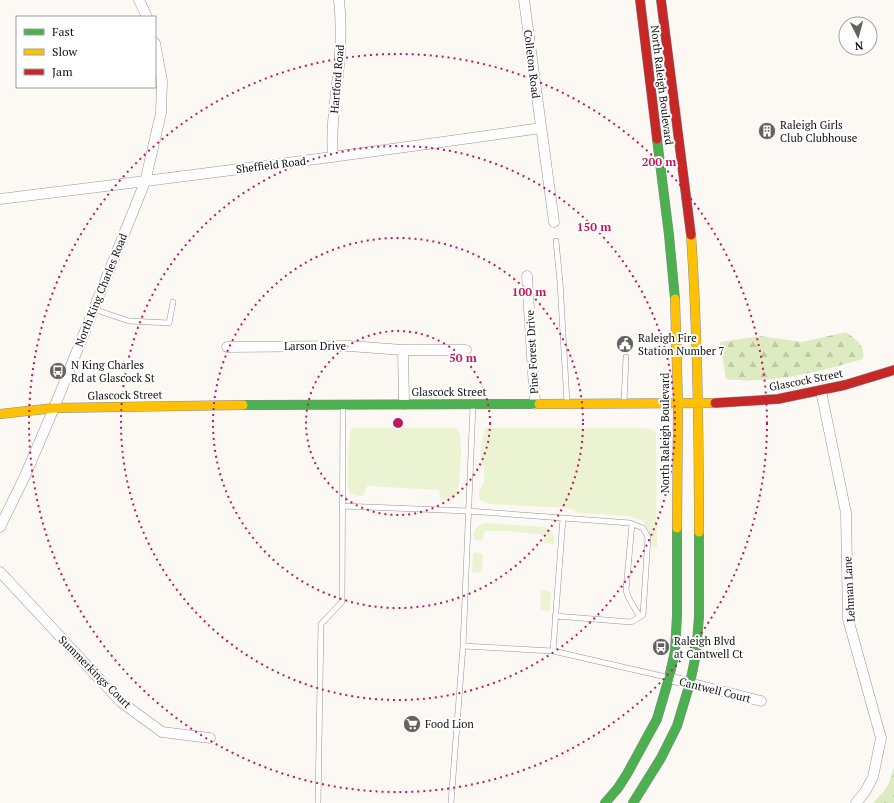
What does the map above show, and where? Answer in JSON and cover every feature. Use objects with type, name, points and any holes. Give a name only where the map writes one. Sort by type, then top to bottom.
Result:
[{"type":"main road","name":"North Raleigh Boulevard","points":[[605,803],[618,788],[642,748],[657,718],[669,678],[675,650],[677,615],[678,404],[675,303],[669,235],[640,0]]},
{"type":"main road","name":"North Raleigh Boulevard","points":[[633,803],[662,758],[677,726],[690,683],[696,654],[699,616],[696,302],[691,234],[661,0]]},
{"type":"main road","name":"Glascock Street","points":[[0,414],[54,408],[343,404],[698,404],[778,399],[845,385],[894,370]]},
{"type":"street","points":[[139,0],[147,16]]},
{"type":"street","name":"Hartford Road","points":[[334,157],[332,141],[340,52],[341,18],[339,0]]},
{"type":"street","name":"Colleton Road","points":[[524,0],[554,222]]},
{"type":"street","name":"North King Charles Road","points":[[0,527],[25,476],[54,408],[145,182],[161,113],[162,80],[156,48]]},
{"type":"street","name":"Sheffield Road","points":[[0,199],[145,182],[541,128]]},
{"type":"street","name":"Pine Forest Drive","points":[[527,276],[535,404]]},
{"type":"street","name":"Larson Drive","points":[[227,347],[349,346],[403,350],[466,350]]},
{"type":"street","points":[[403,350],[404,404]]},
{"type":"street","name":"Lehman Lane","points":[[820,391],[846,513],[848,619],[881,738],[872,777],[865,792],[856,803]]},
{"type":"street","name":"Summerkings Court","points":[[0,572],[122,702],[162,732],[210,738]]},
{"type":"street","name":"Cantwell Court","points":[[669,678],[761,701]]},
{"type":"lane","points":[[556,241],[560,282],[567,404]]},
{"type":"lane","points":[[93,309],[129,321],[169,323],[173,302]]},
{"type":"lane","points":[[624,404],[626,357]]},
{"type":"lane","points":[[318,803],[321,624],[342,602],[343,404]]},
{"type":"lane","points":[[451,803],[463,646],[473,404]]},
{"type":"lane","points":[[342,506],[468,511],[632,524],[643,528],[648,537],[643,614],[631,622],[555,616]]},
{"type":"lane","points":[[553,651],[563,518]]},
{"type":"lane","points":[[632,524],[626,590],[628,599],[633,604],[640,617]]},
{"type":"lane","points":[[463,646],[553,651],[669,678]]},
{"type":"green space","points":[[846,332],[861,346],[863,350],[863,359],[795,376],[760,380],[726,379],[720,342],[761,336],[802,342]]},
{"type":"green space","points":[[352,428],[457,428],[461,441],[461,450],[457,496],[451,500],[441,500],[439,490],[367,486],[364,495],[358,496],[350,494],[348,465],[350,433]]},
{"type":"green space","points":[[486,428],[643,428],[654,430],[656,433],[657,548],[651,547],[652,538],[642,521],[630,516],[579,513],[567,508],[491,504],[481,501],[479,492],[484,481],[484,466],[481,462],[481,449],[483,434]]},
{"type":"green space","points":[[486,523],[544,527],[553,533],[554,544],[544,543],[545,535],[507,531],[485,531],[483,539],[475,540],[473,536],[478,525]]},
{"type":"green space","points":[[474,552],[483,554],[482,572],[473,573]]},
{"type":"green space","points":[[541,591],[551,592],[550,609],[548,611],[540,609]]},
{"type":"green space","points":[[894,767],[894,803],[873,803],[888,786]]},
{"type":"traffic: fast","points":[[657,139],[675,299]]},
{"type":"traffic: fast","points":[[243,405],[539,404]]},
{"type":"traffic: fast","points":[[605,803],[618,788],[627,774],[657,719],[669,678],[675,651],[677,615],[677,528]]},
{"type":"traffic: fast","points":[[633,803],[661,758],[677,726],[690,683],[696,654],[699,617],[699,532]]},
{"type":"traffic: slow","points":[[691,235],[698,383],[699,532]]},
{"type":"traffic: slow","points":[[675,299],[678,404],[677,528]]},
{"type":"traffic: slow","points":[[539,404],[715,403]]},
{"type":"traffic: slow","points":[[0,414],[54,408],[243,405]]},
{"type":"traffic: jam","points":[[640,0],[657,139]]},
{"type":"traffic: jam","points":[[661,0],[691,235]]},
{"type":"traffic: jam","points":[[715,403],[778,399],[845,385],[894,370]]},
{"type":"place","name":"Raleigh Girls Club Clubhouse","points":[[767,131]]},
{"type":"place","name":"Raleigh Fire Station Number 7","points":[[625,344]]},
{"type":"place","name":"N King Charles Rd at Glascock St","points":[[58,371]]},
{"type":"place","name":"Raleigh Blvd at Cantwell Ct","points":[[661,647]]},
{"type":"place","name":"Food Lion","points":[[412,724]]}]
